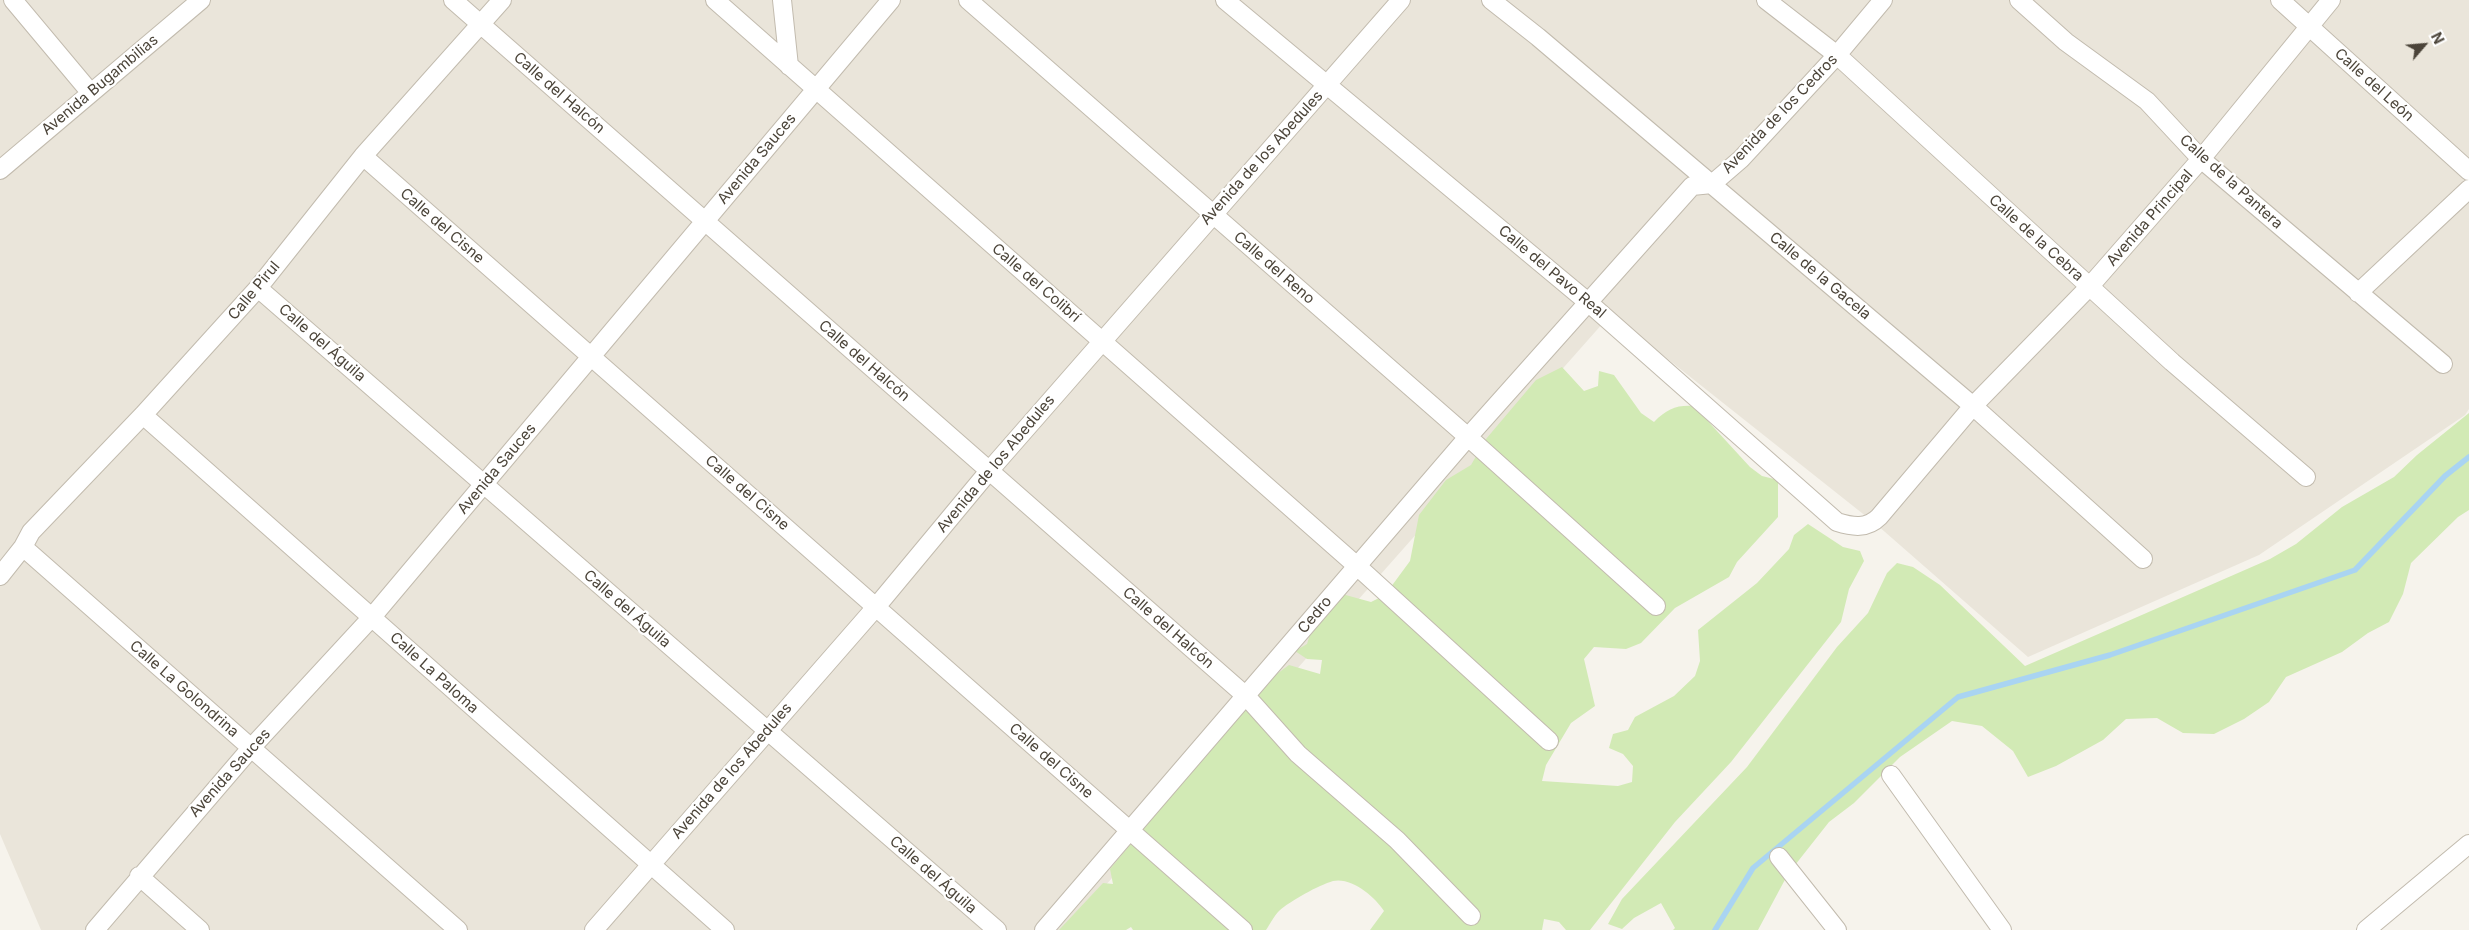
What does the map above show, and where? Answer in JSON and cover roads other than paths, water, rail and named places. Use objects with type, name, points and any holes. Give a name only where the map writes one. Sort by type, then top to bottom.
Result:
[{"type":"street","points":[[13,0],[90,92]]},
{"type":"street","name":"Calle del Halcón","points":[[453,0],[1246,696],[1298,754],[1396,840],[1471,916]]},
{"type":"street","name":"Calle Pirul","points":[[0,576],[23,547],[31,532],[144,415],[258,288],[363,156],[502,0]]},
{"type":"street","name":"Calle del Colibrí","points":[[715,0],[1357,566],[1549,741]]},
{"type":"street","points":[[782,0],[789,66]]},
{"type":"street","name":"Avenida Sauces","points":[[95,930],[139,876],[251,748],[372,617],[891,0]]},
{"type":"street","name":"Calle del Reno","points":[[968,0],[1468,437],[1656,606]]},
{"type":"street","name":"Calle del Pavo Real","points":[[1225,0],[1590,303],[1838,522],[1862,526],[1872,524],[1879,517]]},
{"type":"street","name":"Avenida de los Abedules","points":[[594,930],[876,607],[989,470],[1212,213],[1401,0]]},
{"type":"street","name":"Calle de la Gacela","points":[[1491,0],[1712,184],[1973,406],[2143,559]]},
{"type":"street","name":"Calle de la Cebra","points":[[1766,0],[1837,55],[2172,362],[2306,477]]},
{"type":"street","name":"Avenida de los Cedros","points":[[1590,303],[1692,186],[1712,184],[1741,159],[1837,55],[1883,0]]},
{"type":"street","name":"Calle de la Pantera","points":[[2019,0],[2066,42],[2147,101],[2202,159],[2443,364]]},
{"type":"street","name":"Calle del León","points":[[2280,0],[2469,170]]},
{"type":"street","name":"Avenida Principal","points":[[1879,517],[1973,406],[2090,286],[2202,159],[2331,0]]},
{"type":"street","name":"Avenida Bugambilias","points":[[0,170],[197,1]]},
{"type":"street","name":"Calle del Cisne","points":[[363,156],[1243,930]]},
{"type":"street","points":[[2358,293],[2469,189]]},
{"type":"street","name":"Calle del Águila","points":[[258,288],[997,930]]},
{"type":"street","name":"Cedro","points":[[1044,930],[1468,437],[1590,303]]},
{"type":"street","name":"Calle La Paloma","points":[[144,415],[725,930]]},
{"type":"street","name":"Calle La Golondrina","points":[[23,547],[458,930]]},
{"type":"street","points":[[1891,775],[2002,930]]},
{"type":"street","points":[[2366,930],[2469,844]]},
{"type":"street","points":[[1779,857],[1837,930]]},
{"type":"street","points":[[139,876],[200,930]]},
{"type":"waterway","points":[[1715,930],[1753,868],[1958,697],[2110,655],[2355,570],[2445,476],[2469,457]]}]
